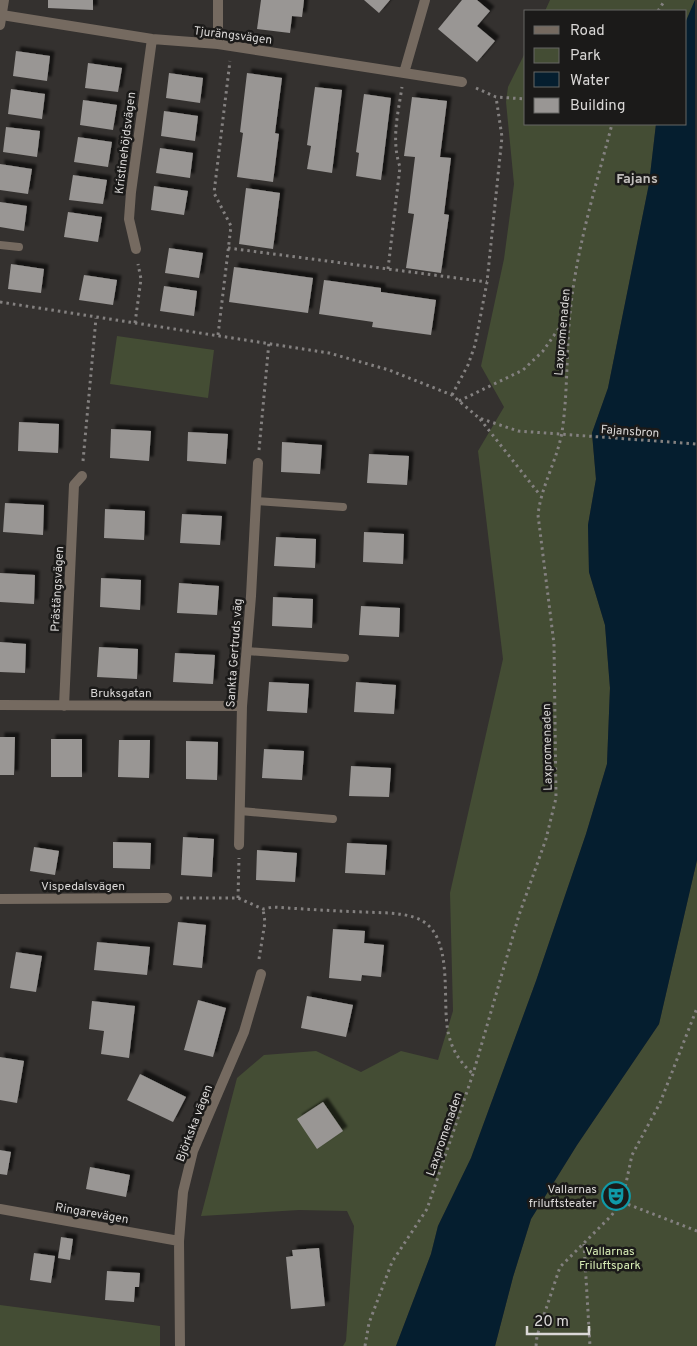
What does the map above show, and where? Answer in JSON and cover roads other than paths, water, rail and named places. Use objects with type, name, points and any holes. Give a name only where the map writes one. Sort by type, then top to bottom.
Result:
[{"type":"street","points":[[1,20],[4,0]]},
{"type":"street","points":[[218,0],[218,44]]},
{"type":"street","points":[[404,74],[425,0]]},
{"type":"street","name":"Tjurängsvägen","points":[[1,20],[152,40],[218,44],[462,82]]},
{"type":"street","name":"Kristinehöjdsvägen","points":[[136,249],[129,219],[131,192],[152,40]]},
{"type":"street","name":"Sankta Gertruds väg","points":[[239,845],[242,706],[258,463]]},
{"type":"street","name":"Prästängsvägen","points":[[64,706],[74,485],[82,476]]},
{"type":"street","name":"Bruksgatan","points":[[0,706],[242,706]]},
{"type":"street","name":"Vispedalsvägen","points":[[0,899],[167,898]]},
{"type":"street","name":"Björkska vägen","points":[[180,1346],[179,1242],[183,1192],[194,1151],[244,1032],[261,974]]},
{"type":"street","name":"Ringarevägen","points":[[0,1209],[179,1242]]},
{"type":"lane","points":[[0,245],[19,247]]},
{"type":"lane","points":[[256,501],[343,508]]},
{"type":"lane","points":[[247,651],[344,658]]},
{"type":"lane","points":[[240,810],[333,818]]},
{"type":"water","points":[[695,0],[697,860],[659,1024],[577,1145],[531,1219],[495,1346],[396,1346],[431,1254],[438,1226],[471,1158],[536,981],[586,834],[607,764],[610,688],[605,625],[589,572],[588,525],[596,479],[592,433],[608,388],[649,184],[656,125],[687,125],[687,19]]},
{"type":"place","name":"Vallarnas friluftsteater","points":[[616,1196]]},
{"type":"district","name":"Fajans","points":[[637,178]]},
{"type":"park label","name":"Vallarnas Friluftspark","points":[[610,1258]]}]
